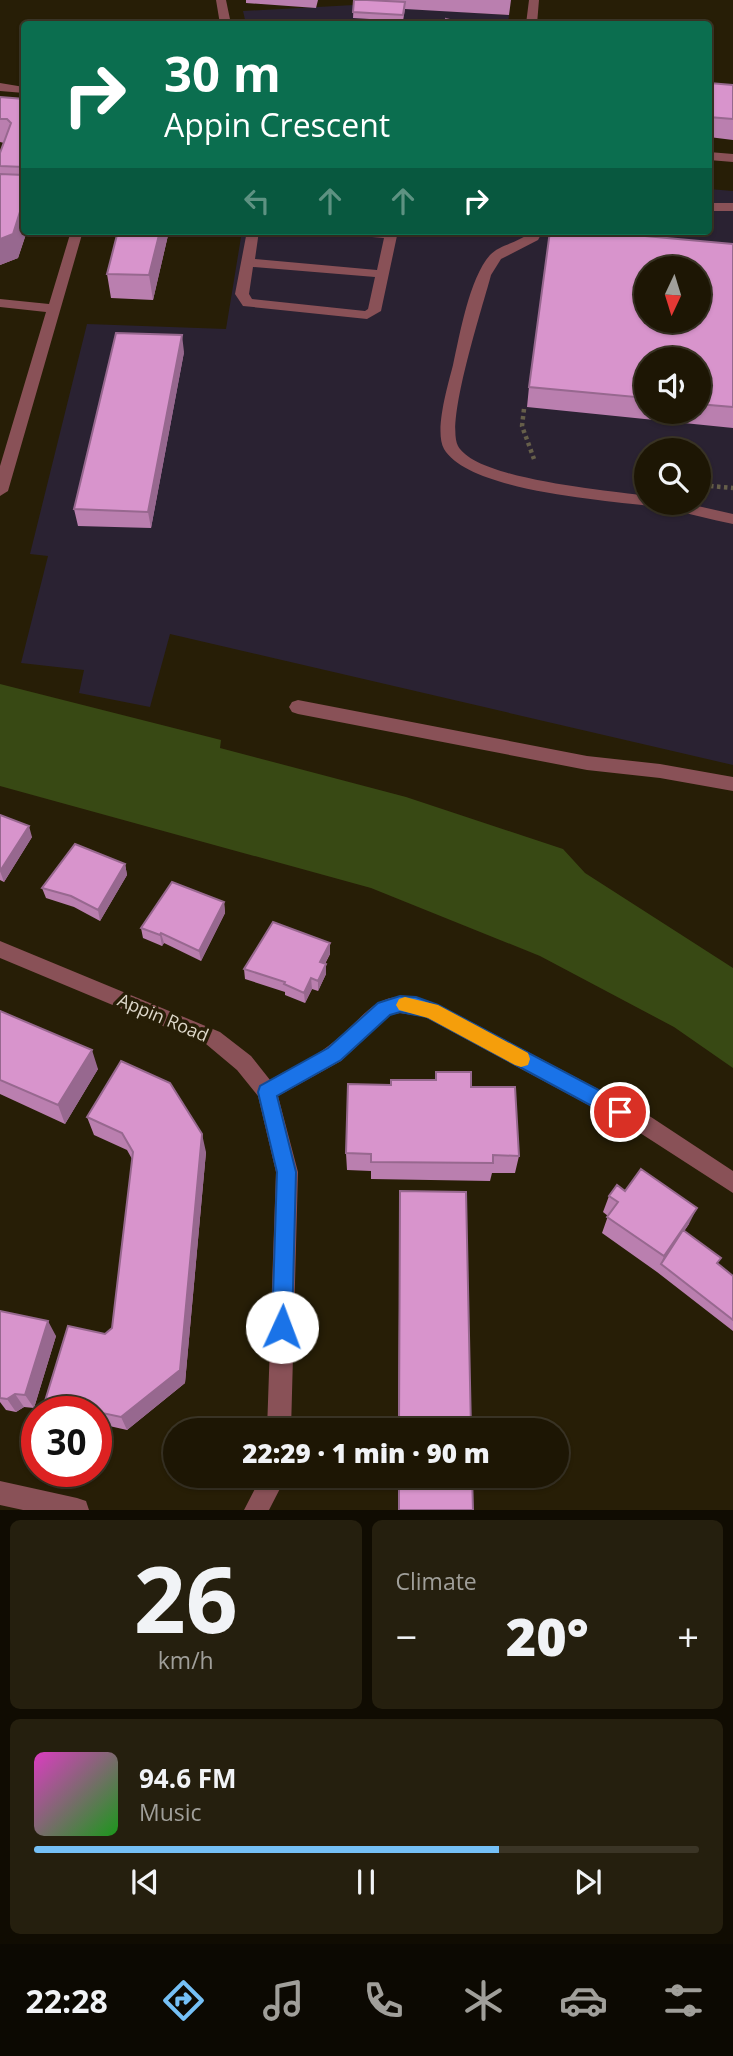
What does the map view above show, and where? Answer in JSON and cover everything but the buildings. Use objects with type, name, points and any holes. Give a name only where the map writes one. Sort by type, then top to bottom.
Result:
[{"type":"street","points":[[221,0],[225,21]]},
{"type":"street","points":[[532,21],[534,0]]},
{"type":"street","points":[[0,87],[21,90]]},
{"type":"street","points":[[712,156],[733,158]]},
{"type":"street","points":[[712,207],[733,207]]},
{"type":"street","points":[[0,491],[76,235]]},
{"type":"street","points":[[252,235],[242,294],[248,303],[367,315],[374,311],[391,235]]},
{"type":"street","points":[[533,235],[496,256],[484,275],[447,421],[450,447],[463,461],[493,475],[634,499]]},
{"type":"street","points":[[247,262],[381,274]]},
{"type":"street","points":[[0,303],[53,309]]},
{"type":"street","points":[[711,514],[733,519]]},
{"type":"street","points":[[298,707],[587,763],[660,771],[733,784]]},
{"type":"street","name":"Appin Road","points":[[0,949],[213,1038],[244,1063],[267,1092],[286,1172],[279,1418]]},
{"type":"street","points":[[267,1092],[334,1054],[384,1009],[400,1004],[416,1005],[644,1124],[733,1183]]},
{"type":"street","points":[[256,1510],[268,1488]]},
{"type":"street","points":[[0,1493],[77,1510]]},
{"type":"path","points":[[524,410],[522,426],[538,468]]},
{"type":"path","points":[[711,486],[733,488]]},
{"type":"shaded area","points":[[354,5],[509,15],[508,21],[245,21],[243,11]]},
{"type":"shaded area","points":[[712,189],[733,191],[733,765],[170,634],[150,707],[79,693],[84,670],[21,663],[48,556],[30,554],[87,324],[226,329],[241,235],[712,235]]},
{"type":"green space","points":[[0,684],[221,740],[220,748],[406,797],[563,849],[585,873],[733,968],[733,1068],[674,1027],[540,956],[371,888],[0,786]]},
{"type":"slow traffic","points":[[405,1005],[416,1005],[432,1011],[521,1059]]},
{"type":"route","points":[[282,1327],[286,1172],[267,1092],[334,1054],[384,1009],[400,1004],[416,1005],[432,1011],[620,1112]]}]
